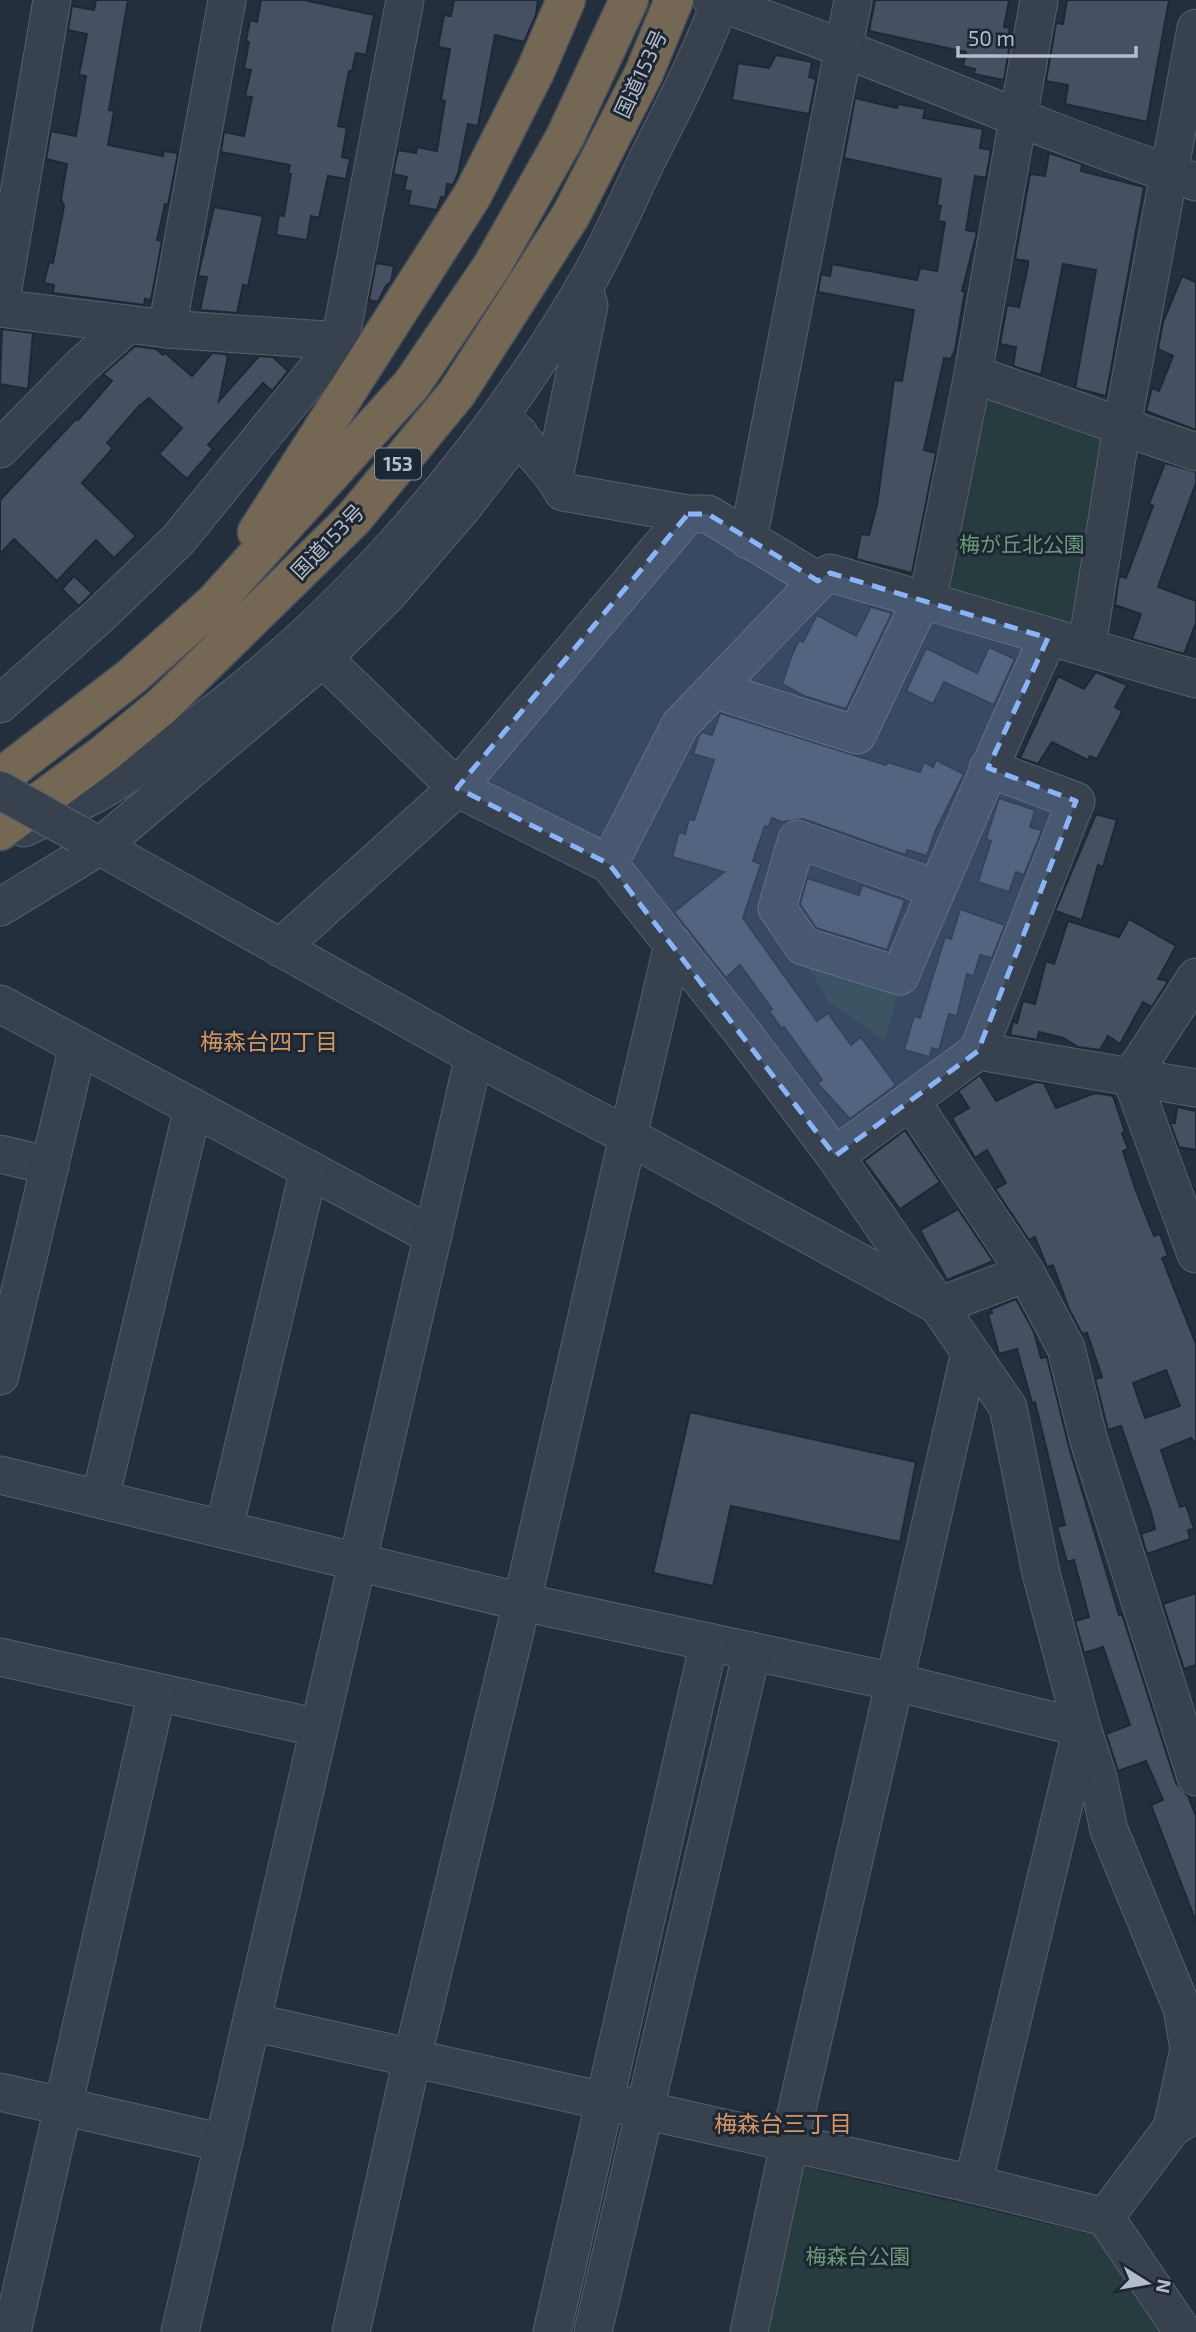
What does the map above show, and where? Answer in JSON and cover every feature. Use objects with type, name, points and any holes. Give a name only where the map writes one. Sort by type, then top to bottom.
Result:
[{"type":"highway","points":[[214,603],[270,510],[472,196],[535,72],[566,0]]},
{"type":"highway","name":"国道153号","points":[[0,778],[131,677],[214,603],[412,384],[492,266],[565,138],[629,0]]},
{"type":"highway","name":"国道153号","points":[[0,831],[104,754],[162,706],[354,518],[457,393],[571,215],[644,73],[674,0]]},
{"type":"street","points":[[52,0],[0,307],[167,329],[340,341]]},
{"type":"street","points":[[167,329],[227,0]]},
{"type":"street","points":[[0,704],[100,615],[178,540],[340,341],[405,0]]},
{"type":"street","points":[[748,540],[853,0]]},
{"type":"street","points":[[716,690],[857,736],[924,602],[973,374],[1016,118],[1039,0]]},
{"type":"street","points":[[0,907],[323,659],[396,584],[463,507],[583,288],[698,57],[718,1],[845,48],[1016,118],[1182,177]]},
{"type":"street","points":[[1087,646],[1122,426],[1182,177],[1196,27]]},
{"type":"street","points":[[554,477],[589,304],[583,288]]},
{"type":"street","points":[[0,449],[80,367],[128,324]]},
{"type":"street","points":[[973,374],[1196,452]]},
{"type":"street","points":[[510,424],[554,477],[563,492],[688,514],[708,513],[818,582]]},
{"type":"street","points":[[0,840],[102,790],[200,724],[310,630],[510,424]]},
{"type":"street","points":[[280,948],[457,788],[688,514]]},
{"type":"street","points":[[609,864],[680,725],[818,582],[830,573],[1196,679]]},
{"type":"street","points":[[937,889],[797,839],[777,908],[803,946],[900,976],[937,889],[988,768],[1048,638]]},
{"type":"street","points":[[323,659],[457,788],[609,864],[835,1156],[1008,1406],[1041,1573],[1082,1728],[1097,1774],[1109,1830],[1181,2008],[1189,2049],[1184,2121],[1105,2217]]},
{"type":"street","points":[[835,1156],[978,1051],[1076,801],[988,768]]},
{"type":"street","points":[[0,790],[474,1056],[628,1136],[939,1306],[1026,1273]]},
{"type":"street","points":[[351,2332],[412,2059],[523,1602],[673,944]]},
{"type":"street","points":[[1131,1077],[1196,977]]},
{"type":"street","points":[[0,1004],[433,1236]]},
{"type":"street","points":[[0,1376],[8,1306],[50,1166],[78,1046]]},
{"type":"street","points":[[978,1051],[1196,1088]]},
{"type":"street","points":[[180,2332],[474,1056]]},
{"type":"street","points":[[1131,1077],[1196,1254]]},
{"type":"street","points":[[911,1101],[1026,1273],[1066,1348],[1089,1441],[1196,1777]]},
{"type":"street","points":[[100,1499],[193,1107]]},
{"type":"street","points":[[0,1154],[50,1166]]},
{"type":"street","points":[[224,1530],[309,1170]]},
{"type":"street","points":[[750,2332],[789,2144],[970,1352]]},
{"type":"street","points":[[0,1475],[523,1602],[895,1682],[1082,1728]]},
{"type":"street","points":[[552,2332],[709,1642]]},
{"type":"street","points":[[593,2332],[752,1651]]},
{"type":"street","points":[[0,1657],[319,1728]]},
{"type":"street","points":[[12,2332],[157,1692]]},
{"type":"street","points":[[974,2184],[1082,1728]]},
{"type":"street","points":[[252,2022],[643,2112],[974,2184],[1105,2217],[1183,2332]]},
{"type":"street","points":[[0,2092],[224,2143]]},
{"type":"highlighted area","points":[[688,514],[708,514],[818,581],[830,573],[1048,638],[988,768],[1076,801],[978,1051],[835,1156],[609,864],[457,788]]},
{"type":"green space","name":"梅が丘北公園","points":[[982,392],[1107,432],[1076,630],[946,594]]},
{"type":"green space","points":[[803,957],[900,986],[885,1041],[828,1002]]},
{"type":"green space","name":"梅森台公園","points":[[799,2166],[1099,2236],[1160,2332],[763,2332]]},
{"type":"building","points":[[96,0],[128,0],[109,110],[114,111],[108,145],[163,156],[164,151],[178,153],[168,205],[165,204],[157,240],[162,241],[151,300],[145,299],[144,305],[53,293],[54,285],[44,283],[49,262],[53,263],[64,206],[61,199],[67,164],[46,159],[51,131],[76,136],[86,76],[79,75],[87,34],[68,30],[72,6],[94,10]]},
{"type":"building","points":[[261,0],[304,0],[374,15],[366,55],[356,53],[352,71],[349,71],[338,126],[347,128],[342,157],[350,159],[346,179],[328,176],[319,218],[311,216],[307,240],[276,235],[279,215],[284,216],[290,165],[221,152],[224,132],[244,136],[252,97],[245,96],[251,70],[244,69],[249,42],[246,41],[250,20],[257,22]]},
{"type":"building","points":[[454,0],[538,0],[536,15],[524,42],[495,35],[478,126],[468,124],[458,174],[453,185],[447,184],[445,198],[441,197],[437,210],[408,205],[411,191],[404,190],[407,177],[393,174],[398,150],[416,153],[417,147],[437,151],[445,101],[441,100],[450,49],[438,47],[444,15],[451,16]]},
{"type":"building","points":[[875,0],[1009,0],[1004,27],[1010,28],[1008,37],[1011,37],[1004,80],[974,74],[975,69],[963,66],[966,52],[869,31]]},
{"type":"building","points":[[1067,0],[1169,0],[1147,122],[1065,104],[1068,85],[1046,81],[1056,23],[1063,24]]},
{"type":"building","points":[[776,55],[812,62],[809,77],[816,79],[809,114],[732,100],[738,63],[769,68]]},
{"type":"building","points":[[855,98],[897,108],[898,104],[925,109],[923,118],[983,129],[980,148],[991,150],[986,178],[975,176],[966,230],[977,232],[962,291],[965,291],[955,350],[951,359],[944,358],[924,450],[936,453],[912,573],[856,559],[861,534],[869,535],[877,505],[894,380],[902,381],[914,310],[818,292],[821,274],[830,276],[832,264],[917,280],[920,268],[937,271],[945,222],[938,221],[941,206],[937,205],[941,179],[844,158]]},
{"type":"building","points":[[1049,153],[1082,164],[1081,171],[1144,187],[1106,396],[1075,388],[1096,270],[1063,264],[1041,375],[1013,366],[1016,347],[1000,344],[1007,305],[1019,307],[1028,266],[1028,261],[1015,259],[1030,174],[1045,176]]},
{"type":"building","points":[[214,207],[263,216],[248,286],[243,285],[237,313],[200,310],[207,277],[198,276]]},
{"type":"building","points":[[376,263],[394,266],[391,282],[378,302],[369,300]]},
{"type":"building","points":[[1182,276],[1196,282],[1196,430],[1146,411],[1152,388],[1159,391],[1173,356],[1158,349],[1163,322]]},
{"type":"building","points":[[2,329],[33,333],[28,389],[0,384]]},
{"type":"building","points":[[135,346],[156,349],[163,355],[165,353],[192,376],[212,353],[225,354],[228,357],[219,401],[259,356],[273,357],[288,371],[272,391],[263,383],[208,445],[213,449],[187,479],[159,454],[182,428],[149,398],[139,406],[107,443],[113,448],[82,483],[136,536],[114,558],[96,540],[57,581],[14,539],[0,554],[0,500],[76,419],[78,420],[112,381],[103,374]]},
{"type":"building","points":[[1165,463],[1196,472],[1196,483],[1158,587],[1196,601],[1196,623],[1184,654],[1132,639],[1141,614],[1115,605],[1119,576],[1126,578],[1153,506],[1149,504]]},
{"type":"building","points":[[74,576],[92,593],[79,606],[62,589]]},
{"type":"building","points":[[871,607],[892,613],[846,709],[804,696],[782,684],[799,640],[803,642],[817,615],[856,636]]},
{"type":"building","points":[[989,647],[1015,659],[994,705],[944,682],[933,704],[906,691],[926,648],[977,673]]},
{"type":"building","points":[[1096,672],[1127,685],[1115,707],[1122,711],[1097,759],[1090,756],[1088,760],[1052,742],[1038,764],[1020,758],[1058,676],[1084,689]]},
{"type":"building","points":[[720,713],[886,765],[887,762],[920,772],[924,762],[933,767],[936,760],[964,774],[935,832],[927,856],[907,850],[905,855],[803,819],[782,822],[772,818],[769,827],[765,826],[753,861],[761,864],[743,918],[817,1021],[828,1013],[851,1045],[861,1037],[896,1085],[850,1119],[817,1083],[822,1080],[784,1027],[782,1029],[769,1011],[772,1009],[740,965],[726,978],[674,912],[724,872],[672,857],[679,832],[685,834],[689,819],[694,820],[714,760],[693,754],[699,736],[702,732],[712,735]]},
{"type":"building","points":[[999,798],[1035,810],[1030,827],[1042,830],[1024,875],[1016,872],[1009,892],[978,882],[991,841],[986,839]]},
{"type":"building","points":[[1096,814],[1117,820],[1103,867],[1098,865],[1082,920],[1055,911]]},
{"type":"building","points":[[807,878],[859,895],[862,885],[905,900],[887,950],[816,928],[800,904]]},
{"type":"building","points":[[960,909],[1005,925],[992,958],[980,955],[974,976],[967,974],[957,1016],[949,1014],[939,1050],[932,1048],[930,1057],[904,1050],[914,1016],[920,1018],[945,937],[951,939]]},
{"type":"building","points":[[1129,919],[1176,946],[1158,979],[1168,981],[1152,1007],[1143,1002],[1120,1044],[1108,1036],[1100,1050],[1078,1047],[1063,1038],[1039,1032],[1037,1040],[1010,1035],[1013,1021],[1017,1023],[1023,1001],[1035,1004],[1046,961],[1054,964],[1068,921],[1119,937]]},
{"type":"building","points":[[980,1075],[996,1101],[1035,1082],[1044,1083],[1056,1108],[1095,1093],[1113,1096],[1125,1132],[1122,1133],[1128,1149],[1123,1151],[1135,1188],[1154,1236],[1160,1234],[1168,1256],[1162,1258],[1196,1344],[1196,1444],[1191,1438],[1161,1450],[1180,1507],[1186,1505],[1194,1529],[1188,1530],[1190,1539],[1147,1554],[1141,1534],[1155,1529],[1151,1512],[1121,1426],[1108,1430],[1095,1379],[1102,1377],[1087,1333],[1082,1334],[1069,1309],[1053,1265],[1047,1267],[1035,1237],[1029,1240],[995,1189],[1006,1183],[987,1150],[975,1158],[952,1118],[969,1108],[958,1091]],"holes":[[[1166,1370],[1180,1406],[1145,1418],[1133,1383]]]},
{"type":"building","points":[[1177,1107],[1196,1111],[1196,1150],[1179,1147],[1170,1123],[1175,1123]]},
{"type":"building","points":[[905,1130],[940,1182],[900,1209],[864,1161]]},
{"type":"building","points":[[958,1209],[993,1261],[947,1280],[920,1230]]},
{"type":"building","points":[[1016,1299],[1034,1332],[1041,1358],[1047,1357],[1069,1447],[1119,1615],[1122,1614],[1176,1783],[1188,1796],[1196,1816],[1196,1922],[1151,1805],[1163,1800],[1146,1761],[1118,1771],[1106,1734],[1130,1725],[1103,1647],[1084,1653],[1075,1621],[1089,1617],[1074,1560],[1067,1562],[1057,1527],[1065,1525],[1035,1402],[1032,1403],[1017,1349],[999,1354],[988,1314],[992,1313],[991,1309]]},
{"type":"building","points":[[690,1412],[916,1462],[900,1542],[731,1506],[713,1586],[653,1573]]},
{"type":"building","points":[[1196,1593],[1196,1665],[1184,1669],[1163,1604]]},
{"type":"district","name":"梅森台四丁目","points":[[269,1042]]},
{"type":"district","name":"梅森台三丁目","points":[[783,2124]]}]
